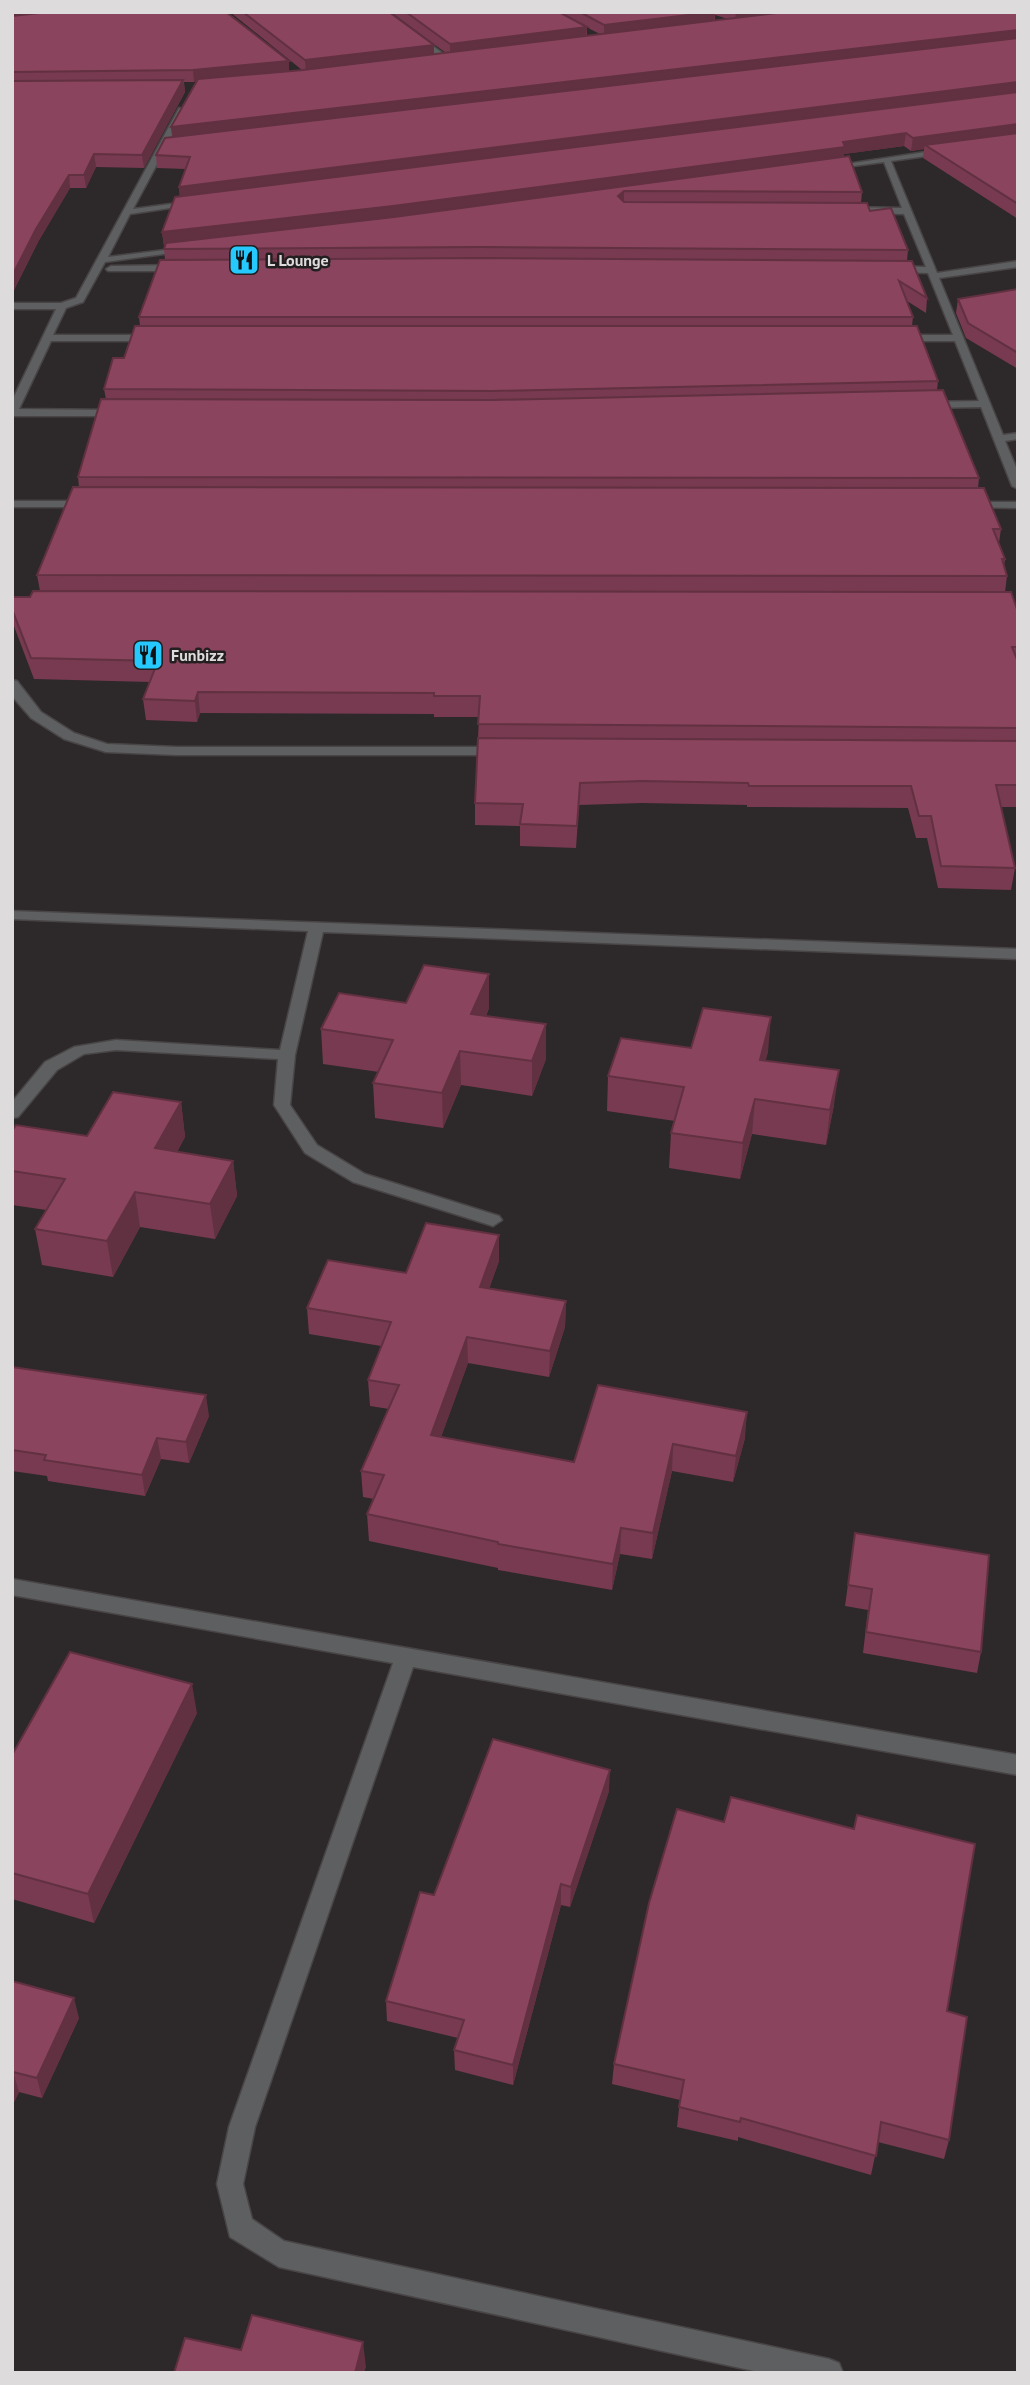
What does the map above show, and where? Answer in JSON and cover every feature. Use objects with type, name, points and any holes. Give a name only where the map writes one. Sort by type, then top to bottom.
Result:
[{"type":"street","points":[[382,12],[448,60]]},
{"type":"street","points":[[435,61],[461,58]]},
{"type":"street","points":[[12,306],[62,306],[80,300],[188,99]]},
{"type":"street","points":[[163,146],[176,145]]},
{"type":"street","points":[[818,169],[961,149]]},
{"type":"street","points":[[887,160],[1018,486]]},
{"type":"street","points":[[127,212],[209,202]]},
{"type":"street","points":[[840,210],[907,211]]},
{"type":"street","points":[[99,264],[194,249]]},
{"type":"street","points":[[99,264],[193,268]]},
{"type":"street","points":[[877,269],[932,273],[1018,264]]},
{"type":"street","points":[[62,306],[49,338],[26,379],[13,413],[136,413]]},
{"type":"street","points":[[49,338],[161,338]]},
{"type":"street","points":[[889,338],[959,338]]},
{"type":"street","points":[[12,379],[26,379]]},
{"type":"street","points":[[916,405],[985,404]]},
{"type":"street","points":[[999,439],[1018,436]]},
{"type":"street","points":[[12,504],[109,504]]},
{"type":"street","points":[[951,505],[1018,505]]},
{"type":"street","points":[[12,684],[17,694],[36,715],[69,736],[106,748],[177,751],[519,751]]},
{"type":"street","points":[[12,915],[1018,954]]},
{"type":"street","points":[[316,928],[287,1055],[282,1105],[312,1150],[359,1178],[493,1220]]},
{"type":"street","points":[[12,1113],[51,1066],[80,1051],[116,1045],[287,1055]]},
{"type":"street","points":[[12,1587],[1018,1765]]},
{"type":"street","points":[[406,1657],[243,2127],[230,2184],[240,2228],[279,2253],[829,2373]]},
{"type":"building","points":[[48,12],[226,12],[289,61],[193,70],[12,72],[12,16]]},
{"type":"building","points":[[243,12],[389,12],[434,45],[305,60]]},
{"type":"building","points":[[406,12],[559,12],[587,27],[450,44]]},
{"type":"building","points":[[580,12],[714,12],[604,25]]},
{"type":"building","points":[[785,12],[1018,12],[1018,30],[171,127],[198,79],[303,70]]},
{"type":"building","points":[[1018,38],[1018,82],[179,187],[190,157],[156,155],[165,138]]},
{"type":"building","points":[[183,80],[142,155],[94,154],[84,175],[69,175],[36,229],[12,276],[12,81]]},
{"type":"building","points":[[1018,92],[1018,124],[913,138],[906,133],[843,142],[845,147],[393,206],[162,232],[175,197]]},
{"type":"building","points":[[1018,133],[1018,204],[925,145]]},
{"type":"building","points":[[849,156],[862,192],[624,191],[618,196],[624,202],[867,203],[870,211],[891,208],[908,250],[482,247],[164,249],[166,243],[394,217]]},
{"type":"building","points":[[482,258],[912,261],[927,298],[899,281],[913,317],[139,317],[160,260]]},
{"type":"building","points":[[1018,289],[1018,353],[968,323],[958,299]]},
{"type":"building","points":[[135,326],[917,326],[938,381],[493,391],[104,389],[113,358],[124,358]]},
{"type":"building","points":[[943,390],[979,478],[78,477],[101,399],[493,400]]},
{"type":"building","points":[[73,487],[984,488],[1001,529],[993,529],[1005,559],[1002,559],[1007,576],[37,575]]},
{"type":"building","points":[[33,591],[1011,592],[1018,612],[1018,647],[1012,647],[1018,662],[1018,728],[478,724],[480,696],[434,696],[434,693],[198,692],[195,701],[143,699],[158,661],[31,658],[12,609],[12,597],[30,597]]},
{"type":"building","points":[[478,738],[1018,741],[1018,785],[996,785],[1015,868],[941,866],[931,816],[919,816],[911,786],[749,786],[748,783],[643,781],[580,783],[577,826],[520,824],[523,804],[475,803]]},
{"type":"building","points":[[424,965],[489,974],[471,1014],[546,1024],[532,1061],[460,1051],[442,1093],[373,1083],[393,1040],[321,1029],[339,993],[406,1003]]},
{"type":"building","points":[[703,1008],[771,1017],[760,1060],[839,1070],[830,1110],[755,1099],[743,1143],[671,1133],[684,1087],[608,1076],[621,1038],[691,1048]]},
{"type":"building","points":[[113,1092],[181,1102],[155,1148],[233,1161],[210,1204],[135,1192],[107,1241],[35,1229],[65,1179],[12,1171],[12,1131],[16,1125],[87,1136]]},
{"type":"building","points":[[426,1223],[499,1235],[480,1287],[566,1301],[550,1351],[467,1337],[431,1435],[574,1462],[598,1385],[747,1412],[736,1456],[673,1444],[653,1533],[621,1528],[613,1564],[498,1544],[367,1514],[384,1475],[361,1471],[399,1385],[368,1380],[391,1322],[307,1308],[328,1260],[406,1273]]},
{"type":"building","points":[[12,1367],[206,1395],[186,1442],[157,1438],[142,1475],[44,1460],[46,1455],[12,1450]]},
{"type":"building","points":[[855,1533],[989,1555],[981,1652],[866,1632],[872,1589],[848,1585]]},
{"type":"building","points":[[70,1652],[192,1684],[88,1894],[12,1873],[12,1755]]},
{"type":"building","points":[[493,1739],[610,1770],[571,1887],[561,1884],[513,2065],[454,2050],[464,2020],[386,2001],[420,1892],[434,1895]]},
{"type":"building","points":[[731,1797],[854,1829],[857,1815],[975,1844],[947,2011],[967,2017],[949,2140],[881,2122],[876,2156],[741,2118],[740,2122],[679,2107],[684,2080],[614,2064],[649,1903],[677,1809],[724,1822]]},
{"type":"building","points":[[12,1981],[74,1998],[37,2078],[13,2072],[12,2074]]},
{"type":"building","points":[[252,2315],[363,2342],[355,2373],[174,2373],[185,2338],[241,2350]]},
{"type":"place","name":"L Lounge","points":[[244,260]]},
{"type":"place","name":"Funbizz","points":[[148,655]]}]
